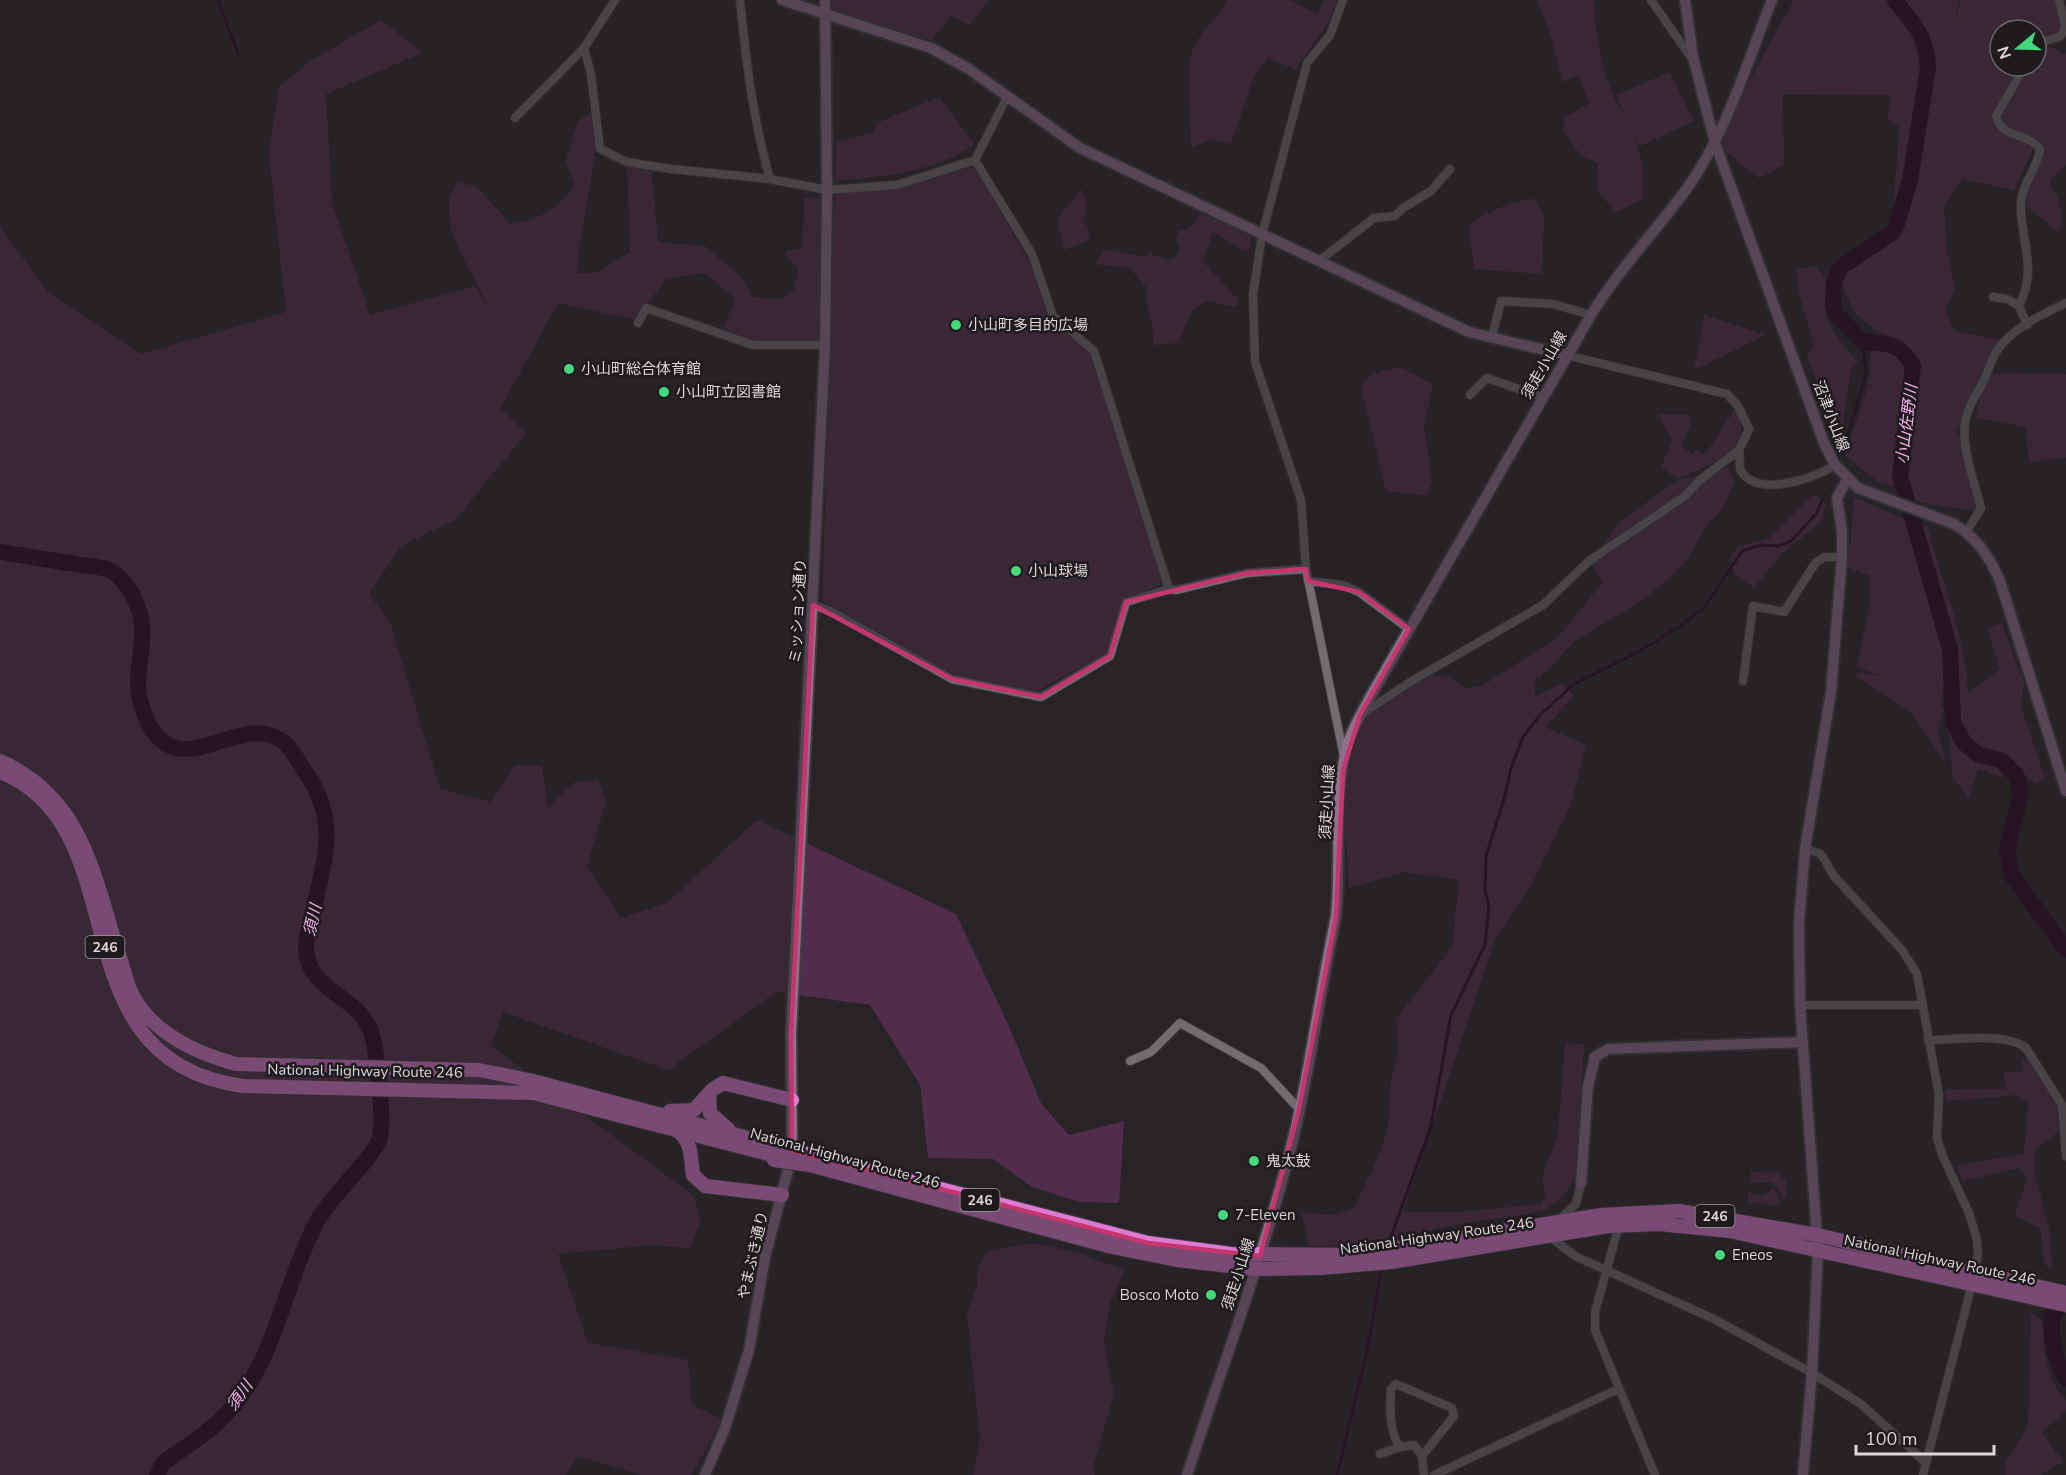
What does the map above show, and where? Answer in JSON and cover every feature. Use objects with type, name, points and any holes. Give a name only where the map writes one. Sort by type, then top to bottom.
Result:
[{"type":"highway","name":"National Highway Route 246","points":[[0,761],[27,773],[70,818],[86,852],[132,995],[145,1011],[186,1046],[201,1055],[236,1064],[479,1070],[529,1080],[733,1134],[776,1154]]},
{"type":"highway","name":"National Highway Route 246","points":[[0,772],[20,780],[43,801],[66,831],[82,869],[126,1007],[135,1024],[163,1054],[192,1073],[214,1082],[243,1086],[485,1090],[533,1093],[812,1161],[1112,1246],[1177,1260],[1355,1261],[1619,1225],[1687,1226],[1730,1232],[2032,1291],[2066,1293]]},
{"type":"highway","points":[[642,1109],[689,1112],[698,1108],[710,1093],[723,1083],[792,1100]]},
{"type":"highway","points":[[710,1093],[710,1113],[733,1134]]},
{"type":"highway","points":[[675,1129],[686,1138],[691,1147],[693,1175],[705,1186],[782,1195]]},
{"type":"highway","points":[[691,1164],[699,1150],[712,1146],[776,1154]]},
{"type":"highway","name":"National Highway Route 246","points":[[1391,1256],[1557,1221],[1620,1213],[1679,1211],[1817,1235],[1973,1278]]},
{"type":"highway","name":"National Highway Route 246","points":[[2032,1291],[2066,1305]]},
{"type":"street","points":[[515,118],[584,48],[615,0]]},
{"type":"street","points":[[740,0],[748,79],[770,179]]},
{"type":"street","points":[[782,0],[825,16],[931,48],[969,69],[1080,148],[1469,332],[1726,394],[1738,406],[1749,429],[1739,450],[1700,480],[1685,496],[1588,561],[1543,605],[1410,682],[1360,715]]},
{"type":"street","name":"ミッション通り","points":[[791,1034],[825,345],[827,190],[825,0]]},
{"type":"street","points":[[1342,0],[1330,35],[1307,63],[1262,234],[1253,295],[1255,362],[1300,500],[1308,581],[1344,759]]},
{"type":"street","points":[[1651,0],[1694,63]]},
{"type":"street","name":"沼津小山線","points":[[1685,0],[1694,63],[1714,143],[1816,423],[1835,465],[1847,480],[1881,498],[1930,514],[1966,531],[1988,555],[2000,581],[2066,791]]},
{"type":"street","name":"須走小山線","points":[[1187,1475],[1258,1262],[1285,1170],[1299,1109],[1336,917],[1344,759],[1360,715],[1566,355],[1611,283],[1688,187],[1714,143],[1772,0]]},
{"type":"street","points":[[2048,40],[2061,36],[2065,27],[2059,0]]},
{"type":"street","points":[[584,48],[591,74],[600,149],[627,162],[661,168],[770,179],[827,190],[897,185],[975,160],[1007,97]]},
{"type":"street","points":[[2018,78],[1996,116],[2000,127],[2005,131],[2035,143],[2040,149],[2021,201],[2030,262],[2019,306]]},
{"type":"street","points":[[975,160],[1032,254],[1053,316],[1094,351],[1169,589]]},
{"type":"street","points":[[1319,261],[1374,218],[1395,216],[1403,208],[1431,191],[1450,169]]},
{"type":"street","points":[[1993,297],[2007,298],[2019,306],[2027,325]]},
{"type":"street","points":[[1492,338],[1501,301],[1554,304],[1591,315]]},
{"type":"street","points":[[1966,531],[1981,508],[1964,424],[1974,394],[1981,386],[1996,353],[2007,339],[2033,318],[2066,303]]},
{"type":"street","points":[[638,323],[646,308],[753,345],[825,345]]},
{"type":"street","points":[[1470,394],[1486,378],[1542,397]]},
{"type":"street","points":[[1739,450],[1742,473],[1756,482],[1765,484],[1781,485],[1820,475],[1835,465]]},
{"type":"street","points":[[1803,1475],[1812,1373],[1818,1250],[1800,1005],[1799,923],[1805,849],[1831,692],[1842,557],[1838,498],[1847,480]]},
{"type":"street","points":[[1743,681],[1753,606],[1784,612],[1816,562],[1825,557],[1842,557]]},
{"type":"street","points":[[813,604],[830,611],[952,679],[1041,697],[1110,656],[1126,602],[1169,589],[1176,590],[1247,573],[1306,569]]},
{"type":"street","points":[[1308,581],[1343,585],[1359,592],[1410,629]]},
{"type":"street","points":[[1805,849],[1819,853],[1823,857],[1833,875],[1902,950],[1917,974],[1939,1095],[1937,1137],[1974,1231],[1978,1254],[1925,1462],[1924,1474]]},
{"type":"street","points":[[1800,1005],[1923,1005]]},
{"type":"street","points":[[1130,1061],[1150,1052],[1180,1023],[1261,1068],[1299,1109]]},
{"type":"street","name":"やまぶき通り","points":[[705,1475],[725,1428],[749,1350],[765,1257],[792,1155],[791,1034]]},
{"type":"street","points":[[1928,1040],[1998,1039],[2020,1043],[2026,1047],[2064,1104],[2066,1156]]},
{"type":"street","points":[[1557,1221],[1576,1204],[1581,1183],[1588,1086],[1595,1057],[1608,1049],[1803,1042]]},
{"type":"street","points":[[1619,1225],[1593,1321],[1597,1338],[1655,1475]]},
{"type":"street","points":[[1549,1236],[1575,1256],[1716,1320],[1812,1373],[1861,1404],[1925,1462]]},
{"type":"street","points":[[1400,1447],[1395,1441],[1390,1407],[1391,1389],[1396,1384],[1452,1408],[1454,1416],[1422,1456]]},
{"type":"street","points":[[1434,1475],[1618,1389]]},
{"type":"street","points":[[1380,1454],[1414,1445],[1422,1456],[1424,1475]]},
{"type":"highlighted area","points":[[1306,569],[1308,581],[1359,592],[1409,629],[1360,715],[1343,770],[1336,917],[1299,1109],[1260,1256],[1148,1243],[792,1150],[791,1034],[813,605],[952,679],[1041,697],[1110,656],[1126,602],[1247,573]]},
{"type":"shaded area","points":[[826,0],[989,0],[969,25],[951,16],[932,40],[825,12]]},
{"type":"shaded area","points":[[1227,0],[1290,0],[1317,14],[1324,0],[1337,0],[1329,21],[1296,69],[1268,59],[1254,76],[1231,144],[1213,139],[1191,147],[1189,85],[1191,54],[1198,40]]},
{"type":"shaded area","points":[[1537,0],[1594,0],[1602,62],[1612,92],[1627,120],[1616,95],[1670,72],[1694,121],[1640,146],[1635,138],[1643,167],[1643,199],[1616,212],[1598,192],[1598,163],[1581,156],[1563,130],[1564,118],[1589,104],[1578,75],[1562,82],[1552,40]]},
{"type":"shaded area","points":[[1794,0],[1959,0],[1953,28],[1961,0],[2057,0],[2061,23],[2059,33],[2048,40],[2048,18],[1988,18],[1988,78],[2048,78],[2048,46],[2066,54],[2066,165],[2049,181],[2060,206],[2061,219],[2058,232],[2024,204],[2040,149],[2034,147],[2014,190],[1963,179],[1944,205],[1947,251],[1955,289],[1945,310],[1955,331],[1999,340],[1956,432],[1968,452],[1979,512],[1911,501],[1900,476],[1903,440],[1917,376],[1915,356],[1901,342],[1873,329],[1852,310],[1842,283],[1852,260],[1892,232],[1899,127],[1887,118],[1892,95],[1783,94],[1784,165],[1759,178],[1715,143]]},
{"type":"shaded area","points":[[381,20],[422,53],[326,94],[332,203],[370,315],[475,286],[489,308],[455,241],[449,212],[451,195],[458,182],[477,187],[510,224],[530,220],[547,212],[555,207],[575,185],[566,161],[578,121],[590,114],[597,139],[576,273],[595,273],[630,252],[627,162],[651,166],[658,242],[705,246],[740,276],[752,297],[780,299],[794,290],[798,268],[784,254],[789,250],[803,249],[804,198],[825,198],[821,345],[767,349],[723,329],[735,299],[705,273],[666,279],[636,320],[558,303],[500,409],[526,433],[456,519],[401,546],[369,594],[390,622],[440,789],[491,802],[515,765],[542,766],[548,808],[575,782],[598,780],[606,801],[587,866],[621,918],[668,902],[757,820],[956,914],[1008,1024],[1041,1103],[1069,1135],[1124,1121],[1119,1203],[1080,1202],[1032,1187],[993,1159],[928,1158],[920,1085],[870,1005],[776,992],[668,1070],[503,1012],[491,1046],[694,1196],[701,1221],[690,1248],[652,1245],[558,1254],[588,1343],[688,1360],[692,1405],[722,1419],[692,1475],[641,1475],[578,1456],[566,1475],[0,1475],[0,227],[48,292],[141,354],[286,312],[269,153],[279,87],[309,62]]},
{"type":"shaded area","points":[[939,97],[974,144],[944,161],[908,172],[835,181],[837,141],[875,132],[875,124]]},
{"type":"shaded area","points":[[968,166],[975,169],[1030,263],[1049,320],[1089,352],[1162,580],[1159,586],[1123,598],[1106,653],[1037,691],[953,674],[822,601],[835,196],[844,192],[898,189]]},
{"type":"shaded area","points":[[1081,189],[1087,203],[1083,219],[1088,228],[1089,240],[1064,250],[1057,220]]},
{"type":"shaded area","points":[[1535,199],[1544,217],[1542,274],[1474,269],[1469,225],[1500,208]]},
{"type":"shaded area","points":[[1201,213],[1244,232],[1250,237],[1251,247],[1245,251],[1213,232],[1203,260],[1238,300],[1236,307],[1207,301],[1193,309],[1178,343],[1153,345],[1146,287],[1130,268],[1095,264],[1105,249],[1144,257],[1151,254],[1170,260],[1175,258],[1181,248],[1175,238],[1179,231],[1189,229]]},
{"type":"shaded area","points":[[1815,266],[1829,283],[1825,307],[1830,326],[1858,362],[1851,370],[1841,440],[1807,357],[1814,346],[1798,290],[1796,269]]},
{"type":"shaded area","points":[[1704,315],[1765,335],[1694,370]]},
{"type":"shaded area","points":[[1871,350],[1901,354],[1912,376],[1895,466],[1899,488],[1879,483],[1845,455],[1868,386]]},
{"type":"shaded area","points":[[1400,367],[1433,384],[1424,425],[1432,481],[1427,496],[1386,491],[1361,388],[1372,375]]},
{"type":"shaded area","points":[[1986,373],[2066,374],[2066,457],[2029,463],[2026,427],[1975,418]]},
{"type":"shaded area","points":[[1736,407],[1740,421],[1740,440],[1729,454],[1678,479],[1661,467],[1672,441],[1658,414],[1687,415],[1692,420],[1681,445],[1692,454],[1696,450],[1705,455]]},
{"type":"shaded area","points":[[1727,467],[1735,480],[1722,510],[1708,524],[1686,561],[1643,600],[1577,639],[1540,678],[1536,677],[1534,697],[1562,683],[1574,696],[1545,727],[1586,745],[1570,807],[1531,886],[1497,935],[1403,1212],[1460,1212],[1542,1204],[1541,1199],[1546,1198],[1542,1178],[1558,1134],[1565,1043],[1584,1044],[1577,1169],[1570,1186],[1553,1205],[1540,1211],[1480,1220],[1371,1243],[1330,1247],[1309,1246],[1301,1212],[1333,1215],[1354,1208],[1379,1156],[1388,1125],[1391,1079],[1398,1053],[1396,1019],[1452,947],[1459,880],[1405,872],[1349,888],[1345,823],[1346,778],[1357,737],[1367,718],[1388,700],[1432,677],[1451,679],[1465,688],[1482,686],[1557,638],[1603,582],[1590,562],[1621,521],[1680,480]]},
{"type":"shaded area","points":[[1814,494],[1825,504],[1822,521],[1784,552],[1754,587],[1735,575],[1730,558],[1738,547],[1770,538]]},
{"type":"shaded area","points":[[1854,497],[1907,520],[1928,591],[1910,526],[1927,526],[1958,630],[1968,693],[2000,669],[1988,630],[2001,622],[2024,682],[2021,707],[2045,778],[2035,784],[2000,752],[2003,777],[1978,769],[1969,798],[1953,778],[1944,679],[1941,707],[1944,709],[1938,731],[1946,764],[1911,712],[1855,676],[1856,672],[1882,676],[1857,667],[1870,604],[1870,576],[1848,567]]},
{"type":"shaded area","points":[[2027,1059],[2057,1106],[2059,1131],[2035,1150],[2035,1174],[2050,1234],[2052,1267],[2045,1265],[2040,1228],[2015,1216],[2027,1177],[2019,1168],[1962,1181],[1957,1166],[2024,1153],[2028,1102],[2018,1095],[1946,1101],[1945,1090],[2005,1089],[2004,1072],[2024,1072],[2022,1061]]},
{"type":"shaded area","points":[[1773,1171],[1786,1180],[1787,1195],[1783,1200],[1778,1188],[1772,1183],[1750,1183],[1751,1172]]},
{"type":"shaded area","points":[[1774,1187],[1781,1204],[1773,1206],[1748,1202],[1748,1192],[1764,1196]]},
{"type":"shaded area","points":[[1032,1243],[1075,1252],[1125,1270],[1110,1303],[1104,1342],[1114,1394],[1094,1464],[1095,1475],[973,1475],[980,1441],[967,1312],[977,1286],[978,1266],[989,1251]]},
{"type":"shaded area","points":[[2031,1314],[2042,1320],[2045,1352],[2050,1373],[2059,1392],[2066,1400],[2066,1411],[2042,1432],[2063,1462],[2040,1475],[2005,1475],[2005,1462],[2028,1427]]},
{"type":"waterway","points":[[218,0],[238,54]]},
{"type":"waterway","name":"小山佐野川","points":[[1895,0],[1914,24],[1922,38],[1927,56],[1928,68],[1910,180],[1896,227],[1892,233],[1841,267],[1834,282],[1833,306],[1836,314],[1863,342],[1880,343],[1898,348],[1913,366],[1900,476],[1950,649],[1953,722],[1964,743],[1979,755],[2001,760],[2016,775],[2021,793],[2007,849],[2011,874],[2066,950]]},
{"type":"waterway","points":[[1843,452],[1866,374],[1863,342]]},
{"type":"waterway","points":[[1388,1245],[1431,1126],[1451,1015],[1485,945],[1489,905],[1485,891],[1486,856],[1511,768],[1523,737],[1540,715],[1574,684],[1638,652],[1679,627],[1705,607],[1742,551],[1761,545],[1778,546],[1791,541],[1817,513],[1822,500]]},
{"type":"waterway","name":"須川","points":[[0,552],[103,568],[120,578],[131,593],[141,618],[142,640],[138,683],[142,708],[153,731],[167,744],[183,749],[200,747],[253,733],[270,735],[286,744],[291,750],[315,789],[323,807],[326,824],[324,859],[307,939],[308,961],[314,973],[323,983],[363,1017],[373,1038],[379,1083],[380,1137],[370,1155],[331,1201],[316,1223],[258,1369],[244,1391],[228,1412],[213,1426],[163,1463],[157,1475]]},
{"type":"waterway","points":[[1337,1475],[1367,1351],[1382,1266]]},
{"type":"waterway","name":"小山佐野川","points":[[2066,1301],[2052,1315],[2056,1355],[2066,1378]]},
{"type":"place","name":"小山町多目的広場","points":[[956,325]]},
{"type":"place","name":"小山町総合体育館","points":[[569,369]]},
{"type":"place","name":"小山町立図書館","points":[[664,392]]},
{"type":"place","name":"小山球場","points":[[1016,571]]},
{"type":"place","name":"鬼太鼓","points":[[1254,1161]]},
{"type":"place","name":"7-Eleven","points":[[1223,1215]]},
{"type":"place","name":"Eneos","points":[[1720,1255]]},
{"type":"place","name":"Bosco Moto","points":[[1211,1295]]}]
